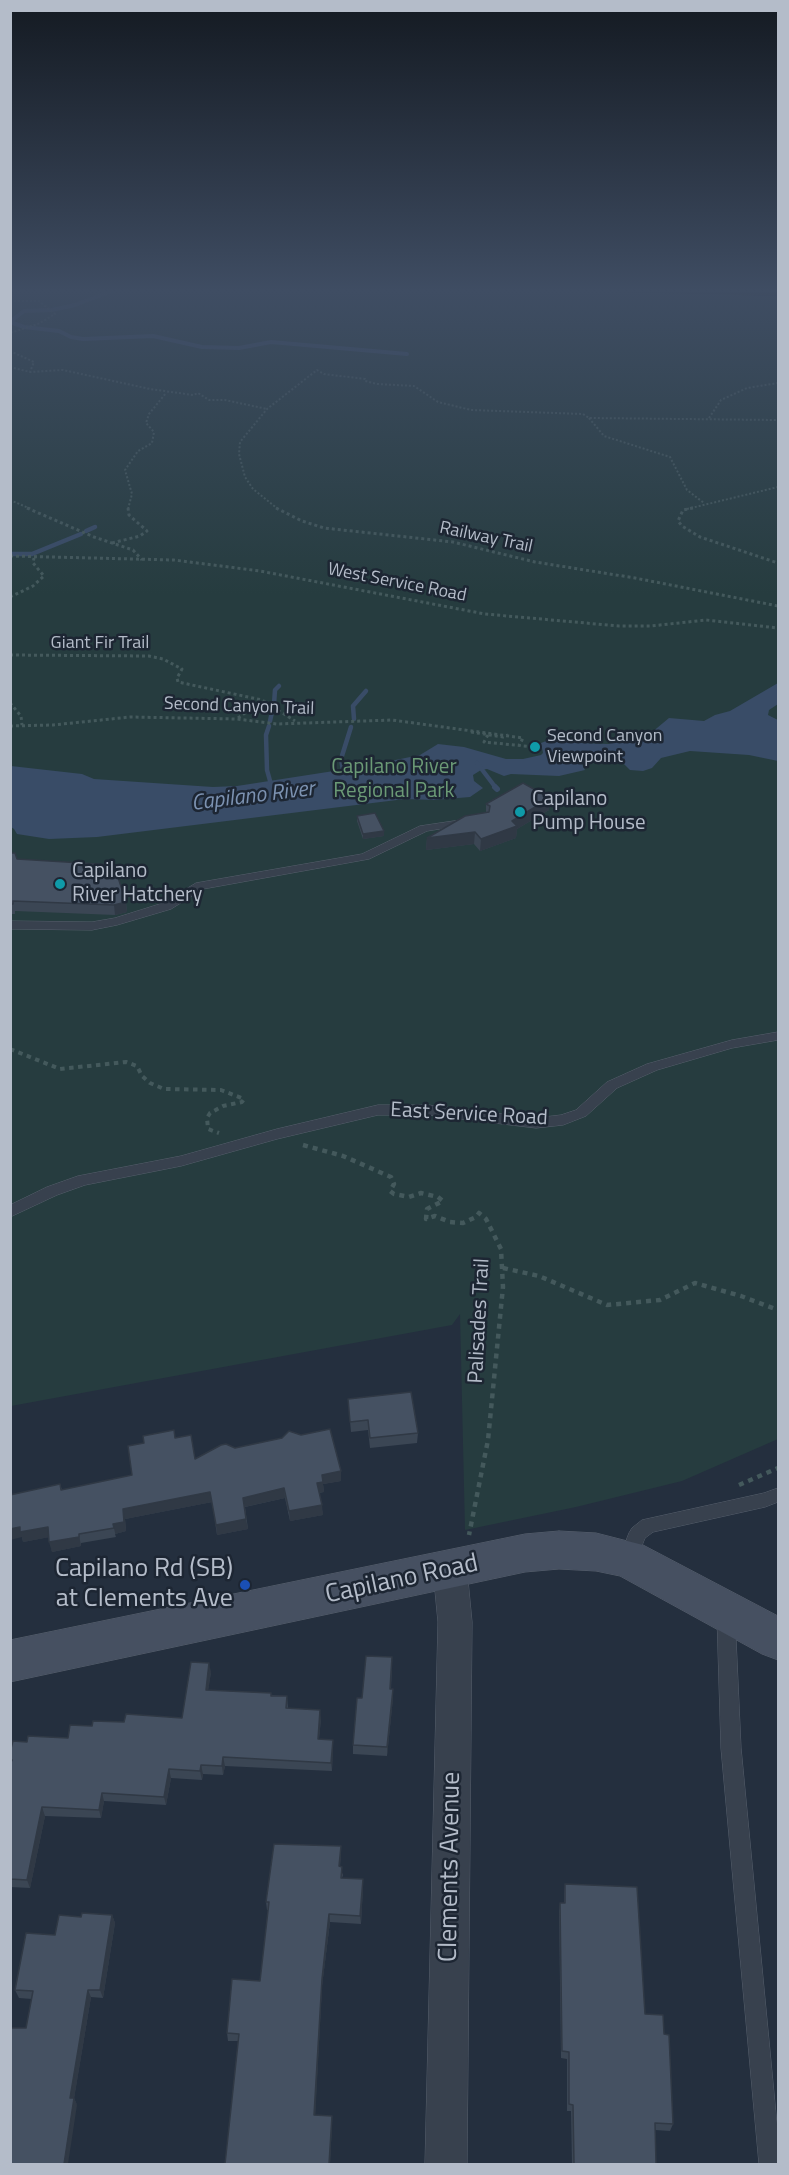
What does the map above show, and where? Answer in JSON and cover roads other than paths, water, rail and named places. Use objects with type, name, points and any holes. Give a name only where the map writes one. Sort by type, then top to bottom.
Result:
[{"type":"main road","name":"Capilano Road","points":[[10,1661],[459,1554],[525,1554],[559,1550],[597,1552],[628,1559],[690,1590],[725,1612],[778,1639]]},
{"type":"street","name":"Clements Avenue","points":[[446,2164],[455,1622],[459,1554]]},
{"type":"lane","points":[[10,925],[92,926],[117,921],[167,906],[200,886],[365,857],[424,828],[483,820]]},
{"type":"lane","name":"East Service Road","points":[[10,1212],[52,1191],[83,1180],[181,1161],[257,1139],[378,1110],[428,1110],[536,1123],[563,1120],[581,1113],[612,1085],[652,1067],[732,1044],[778,1036]]},
{"type":"lane","points":[[628,1559],[638,1533],[648,1525],[765,1500],[778,1495]]},
{"type":"lane","points":[[725,1612],[731,1748],[770,2164]]},
{"type":"water","name":"Capilano River","points":[[778,683],[778,704],[769,710],[768,715],[778,720],[778,761],[749,755],[690,751],[661,758],[652,768],[643,771],[630,770],[619,759],[612,757],[590,756],[582,764],[585,770],[559,776],[511,774],[504,776],[487,769],[481,770],[473,775],[474,781],[483,788],[470,797],[434,800],[405,799],[97,837],[49,839],[17,834],[11,827],[11,766],[82,774],[94,779],[213,787],[237,786],[366,766],[420,755],[438,744],[464,747],[506,759],[523,759],[541,755],[543,753],[541,743],[554,738],[580,743],[609,744],[613,742],[616,735],[629,733],[636,736],[651,733],[669,718],[704,721],[730,711]]},
{"type":"waterway","points":[[86,531],[95,527]]},
{"type":"waterway","points":[[10,554],[32,554],[81,534]]},
{"type":"waterway","points":[[274,704],[275,690],[279,686]]},
{"type":"waterway","points":[[354,719],[353,706],[366,691]]},
{"type":"waterway","points":[[270,721],[272,712]]},
{"type":"waterway","name":"Capilano River","points":[[269,726],[266,735],[267,770],[272,788]]},
{"type":"waterway","points":[[344,776],[341,759],[351,727]]},
{"type":"waterway","points":[[477,763],[496,788]]},
{"type":"place","name":"Second Canyon Viewpoint","points":[[535,747]]},
{"type":"place","name":"Capilano Pump House","points":[[520,812]]},
{"type":"place","name":"Capilano River Hatchery","points":[[60,884]]},
{"type":"place","name":"Capilano Rd (SB) at Clements Ave","points":[[245,1585]]},
{"type":"park label","name":"Capilano River Regional Park","points":[[394,780]]}]
